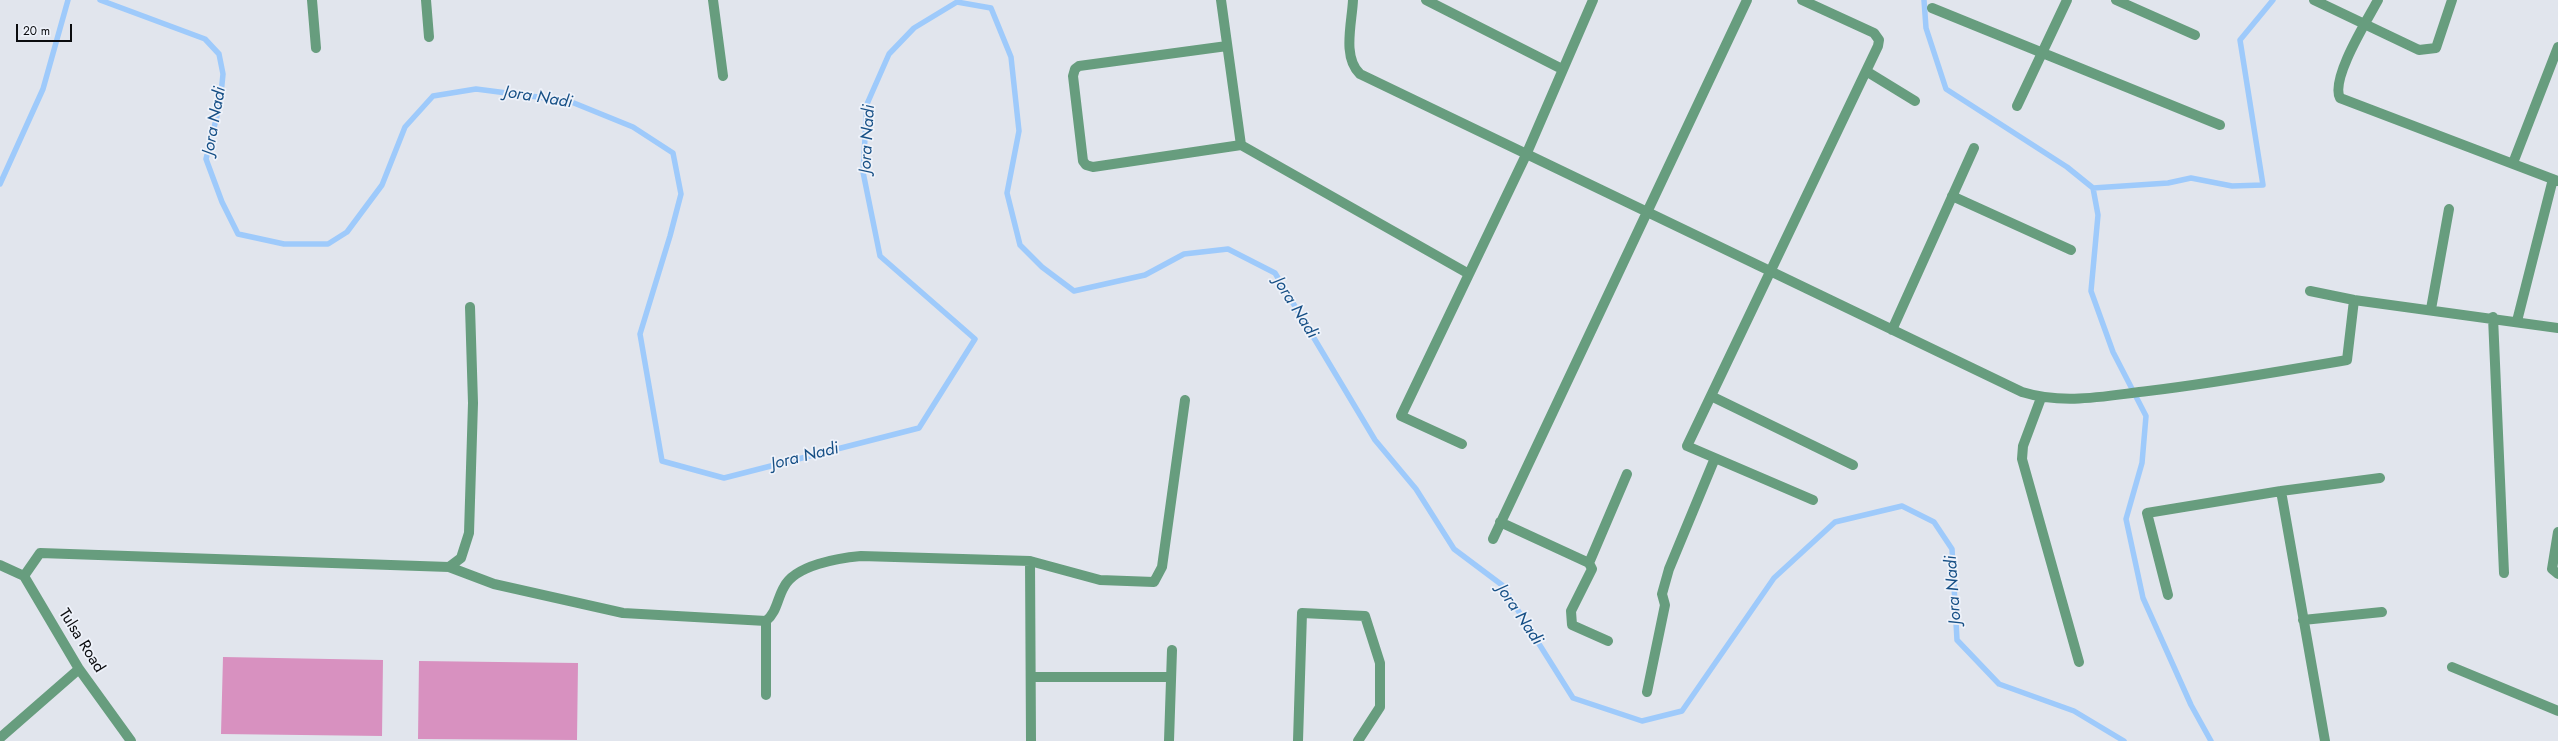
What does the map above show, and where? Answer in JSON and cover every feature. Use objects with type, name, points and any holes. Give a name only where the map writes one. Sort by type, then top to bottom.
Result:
[{"type":"street","points":[[312,0],[316,48]]},
{"type":"street","points":[[426,0],[429,37]]},
{"type":"street","points":[[713,0],[723,76]]},
{"type":"street","points":[[1221,0],[1241,145]]},
{"type":"street","points":[[1353,0],[1350,56],[1352,66],[1360,74],[2022,392],[2041,398],[2075,400],[2192,386],[2347,360],[2354,300]]},
{"type":"street","points":[[1426,0],[1562,69]]},
{"type":"street","points":[[1462,444],[1401,416],[1526,155],[1593,0]]},
{"type":"street","points":[[1492,539],[1747,0]]},
{"type":"street","points":[[1802,0],[1874,33],[1879,40],[1878,46],[1687,446],[1813,500]]},
{"type":"street","points":[[2017,106],[2067,0]]},
{"type":"street","points":[[2116,0],[2195,35]]},
{"type":"street","points":[[2314,0],[2419,50],[2436,48],[2452,0]]},
{"type":"street","points":[[2378,0],[2348,58],[2338,87],[2340,98],[2555,180],[2517,321]]},
{"type":"street","points":[[1932,8],[2042,54],[2220,125]]},
{"type":"street","points":[[1227,46],[1079,66],[1075,69],[1073,76],[1082,161],[1086,165],[1093,166],[1241,145],[1469,274]]},
{"type":"street","points":[[2513,163],[2558,47]]},
{"type":"street","points":[[1866,71],[1914,101]]},
{"type":"street","points":[[1892,330],[1974,148]]},
{"type":"street","points":[[1952,196],[2070,250]]},
{"type":"street","points":[[2431,309],[2449,209]]},
{"type":"street","points":[[2310,291],[2354,300],[2431,309],[2558,328]]},
{"type":"street","points":[[449,567],[461,558],[469,533],[473,404],[470,307]]},
{"type":"street","points":[[2493,318],[2504,573]]},
{"type":"street","points":[[1711,396],[1853,465]]},
{"type":"street","points":[[2041,398],[2023,446],[2022,459],[2079,662]]},
{"type":"street","points":[[0,565],[24,576],[40,553],[449,567],[494,584],[623,614],[766,621],[774,615],[786,582],[800,571],[837,558],[861,556],[1030,561],[1100,580],[1154,582],[1162,567],[1186,400]]},
{"type":"street","points":[[1648,692],[1665,605],[1662,594],[1669,569],[1715,458]]},
{"type":"street","points":[[1589,563],[1627,474]]},
{"type":"street","points":[[2168,595],[2147,513],[2281,491],[2380,478]]},
{"type":"street","points":[[2281,491],[2325,741]]},
{"type":"street","points":[[1500,522],[1589,563],[1592,569],[1571,611],[1570,619],[1572,625],[1608,641]]},
{"type":"street","points":[[2558,532],[2552,569],[2558,574]]},
{"type":"street","points":[[1030,561],[1031,741]]},
{"type":"street","name":"Tulsa Road","points":[[24,576],[79,669],[131,741]]},
{"type":"street","points":[[2303,620],[2382,612]]},
{"type":"street","points":[[1298,741],[1302,614],[1365,616],[1380,662],[1380,707],[1358,741]]},
{"type":"street","points":[[766,621],[766,694]]},
{"type":"street","points":[[1169,741],[1172,650]]},
{"type":"street","points":[[2452,668],[2558,711]]},
{"type":"street","points":[[0,738],[79,669]]},
{"type":"street","points":[[1031,676],[1171,677]]},
{"type":"building","points":[[223,657],[383,660],[382,736],[221,734]]},
{"type":"building","points":[[419,661],[578,663],[577,740],[418,739]]},
{"type":"waterway","name":"Jora Nadi","points":[[0,184],[43,89],[68,0]]},
{"type":"waterway","name":"Jora Nadi","points":[[100,0],[205,39],[219,54],[223,74],[220,104],[206,159],[222,202],[238,234],[284,244],[328,244],[347,232],[382,185],[405,127],[433,96],[476,89],[569,101],[633,127],[673,153],[681,194],[670,236],[640,334],[662,461],[724,478],[919,428],[975,339],[880,256],[863,172],[867,104],[889,54],[914,28],[957,2],[991,8],[1011,57],[1019,131],[1007,193],[1020,245],[1042,267],[1074,291],[1145,275],[1184,254],[1228,249],[1275,273],[1375,440],[1416,489],[1454,549],[1502,585],[1573,698],[1642,721],[1682,711],[1774,578],[1835,522],[1902,506],[1934,522],[1952,549],[1957,640],[1999,684],[2074,711],[2124,741]]},
{"type":"waterway","points":[[1924,0],[1926,28],[1946,89],[2067,167],[2093,188],[2098,215],[2091,291],[2113,352],[2146,416],[2142,463],[2126,519],[2143,598],[2191,705],[2211,741]]},
{"type":"waterway","points":[[2093,188],[2168,183],[2191,178],[2232,186],[2263,185],[2240,40],[2273,0]]}]
